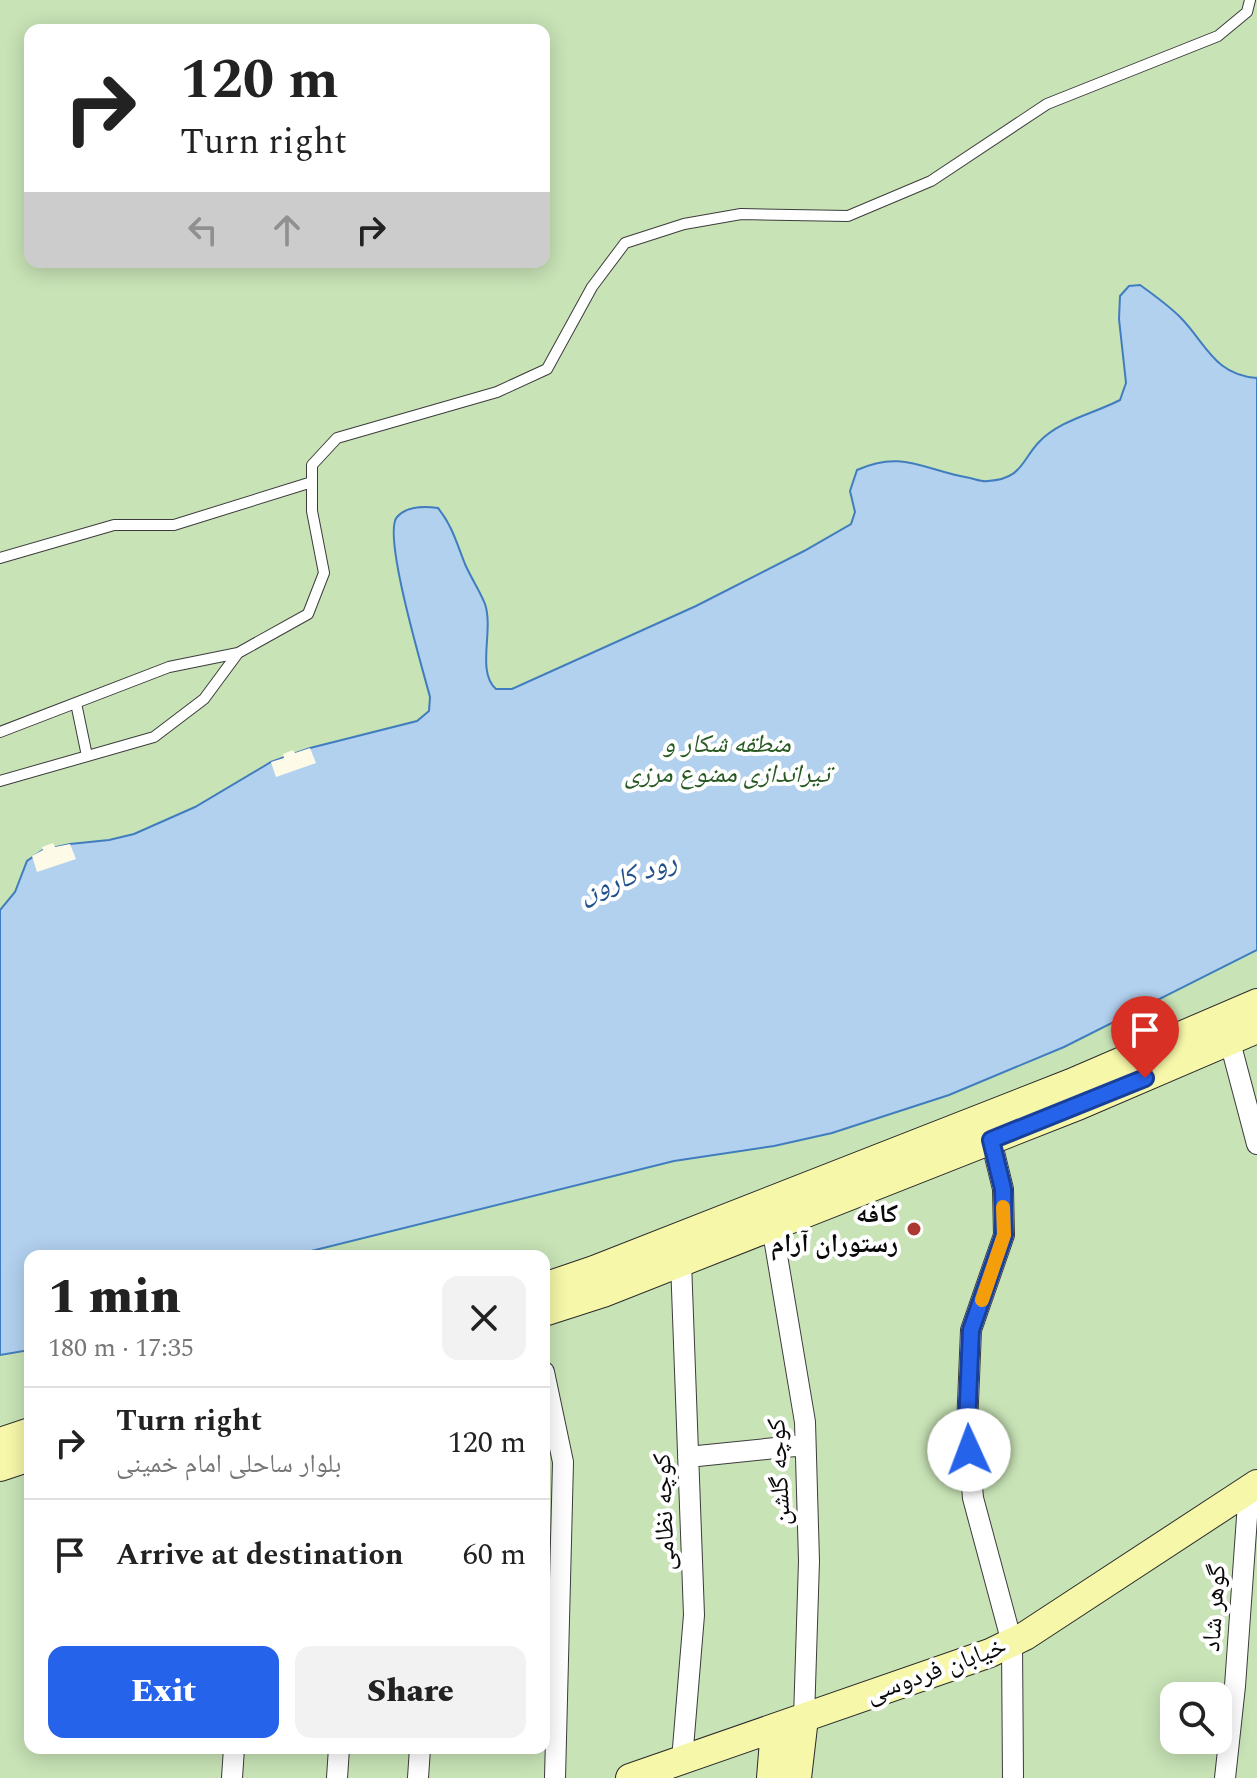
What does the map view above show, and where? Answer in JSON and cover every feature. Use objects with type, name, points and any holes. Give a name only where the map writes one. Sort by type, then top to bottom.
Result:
[{"type":"main road","points":[[550,1310],[603,1293],[991,1140],[1227,1030],[1257,1003]]},
{"type":"main road","points":[[550,1285],[1028,1100],[1227,1030],[1257,1029]]},
{"type":"main road","points":[[0,1442],[24,1434]]},
{"type":"main road","points":[[0,1467],[24,1459]]},
{"type":"main road","name":"خیابان فردوسی","points":[[630,1778],[1012,1643],[1253,1487]]},
{"type":"main road","points":[[797,1778],[804,1718]]},
{"type":"main road","points":[[771,1778],[775,1728]]},
{"type":"street","points":[[1227,1030],[1257,1144]]},
{"type":"street","points":[[991,1140],[1003,1189],[1004,1235],[971,1330],[967,1426],[973,1498],[1012,1643],[1013,1778]]},
{"type":"street","name":"کوچه گلشن","points":[[772,1226],[805,1422],[809,1561],[804,1718]]},
{"type":"street","name":"کوچه نظامی","points":[[681,1262],[694,1615],[682,1760]]},
{"type":"street","points":[[550,1400],[563,1462],[555,1778]]},
{"type":"street","points":[[688,1457],[805,1445]]},
{"type":"street","name":"گوهر شاد","points":[[1225,1778],[1253,1487]]},
{"type":"street","points":[[232,1778],[234,1754]]},
{"type":"street","points":[[337,1778],[339,1754]]},
{"type":"street","points":[[418,1778],[420,1754]]},
{"type":"lane","points":[[0,732],[169,667],[238,653],[308,614],[324,573],[312,511],[312,465],[337,438],[497,392],[547,369],[592,287],[625,243],[684,224],[741,214],[848,216],[931,181],[1047,104],[1218,36],[1247,12],[1250,0]]},
{"type":"lane","points":[[0,558],[114,525],[174,525],[312,482]]},
{"type":"lane","points":[[0,781],[154,737],[204,699],[238,653]]},
{"type":"lane","points":[[76,703],[87,756]]},
{"type":"green space","name":"منطقه شکار و تیراندازی ممنوع مرزی","points":[[0,0],[1257,0],[1257,1778],[0,1778]]},
{"type":"water","name":"رود کارون","points":[[1140,285],[1166,304],[1212,356],[1230,371],[1257,378],[1257,950],[1064,1047],[949,1095],[832,1133],[774,1146],[674,1161],[315,1250],[24,1250],[24,1351],[0,1355],[0,910],[15,892],[27,861],[43,850],[134,834],[195,807],[271,762],[310,748],[417,721],[429,711],[430,697],[405,603],[395,548],[397,517],[406,511],[422,507],[438,508],[447,521],[485,604],[488,626],[486,661],[490,681],[496,689],[512,689],[696,606],[851,524],[855,512],[850,491],[857,470],[873,464],[901,461],[983,481],[1008,477],[1020,468],[1047,434],[1120,400],[1126,383],[1119,319],[1120,296],[1129,286]]},
{"type":"pier","points":[[310,748],[316,763],[276,777],[271,762],[284,758],[283,754],[293,750],[295,753]]},
{"type":"pier","points":[[53,843],[55,847],[70,844],[76,859],[37,872],[32,856]]},
{"type":"slow traffic","points":[[982,1300],[1004,1235],[1003,1207]]},
{"type":"place","name":"کافه رستوران آرام","points":[[914,1229]]},
{"type":"route","points":[[969,1450],[971,1330],[1004,1235],[1003,1189],[991,1140],[1145,1078]]}]
